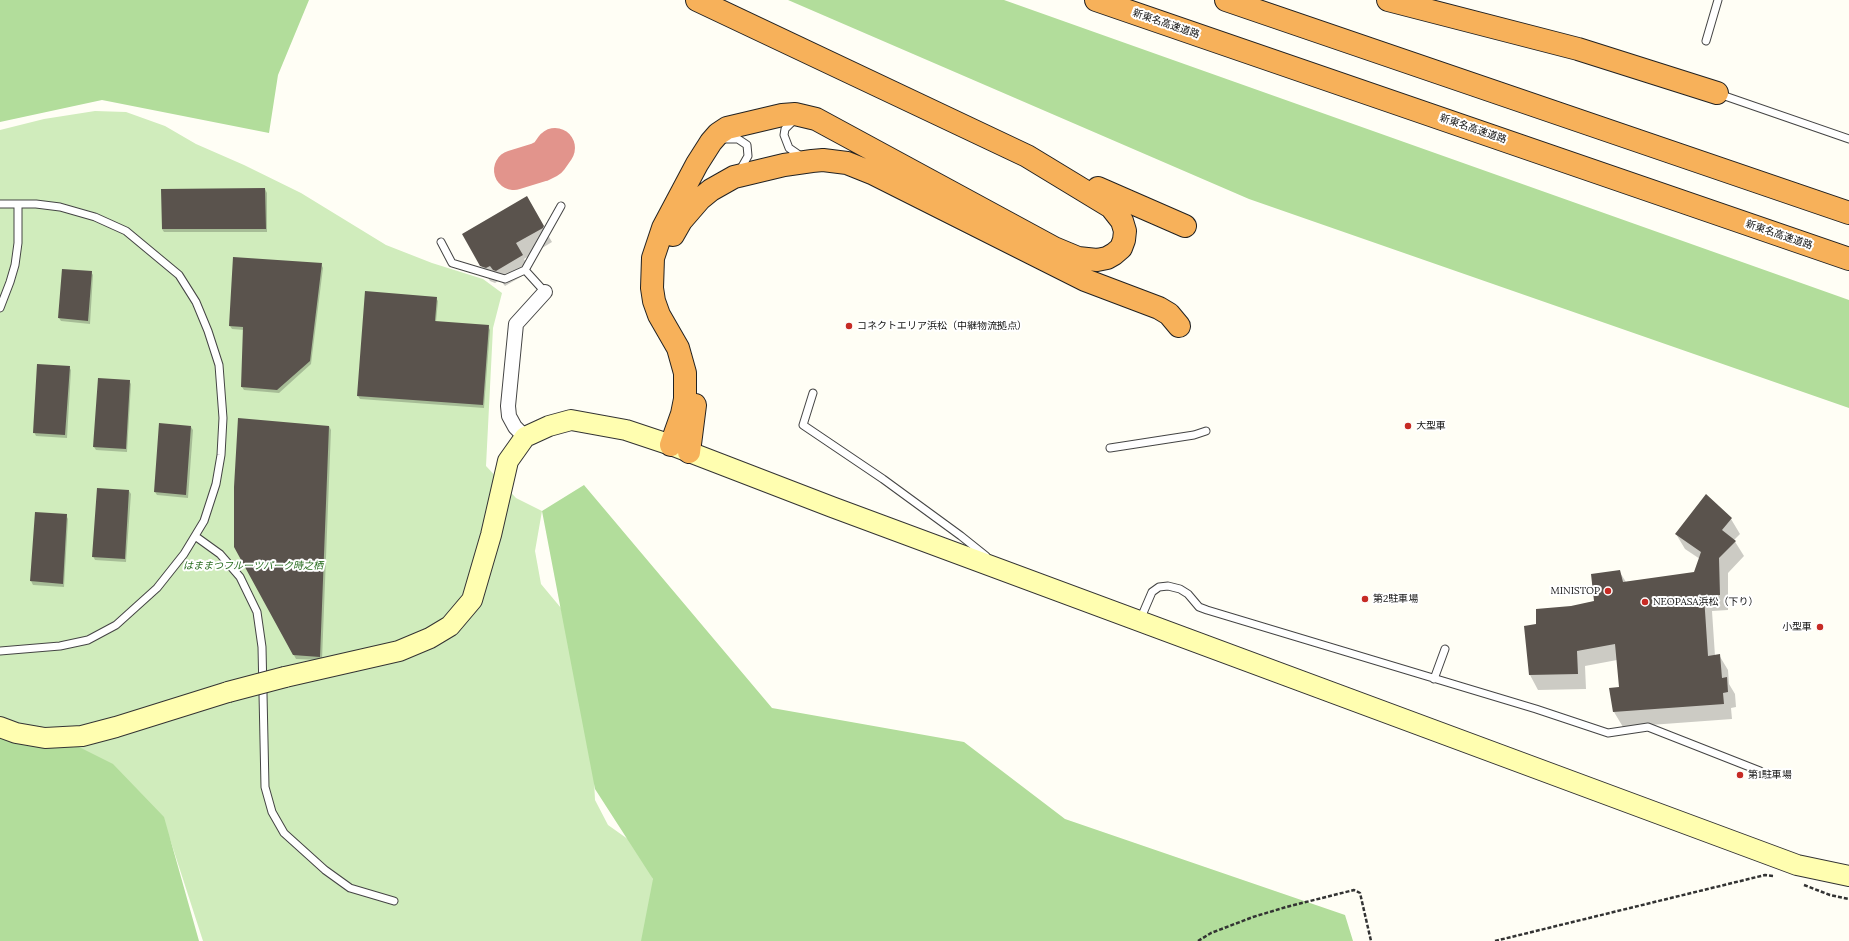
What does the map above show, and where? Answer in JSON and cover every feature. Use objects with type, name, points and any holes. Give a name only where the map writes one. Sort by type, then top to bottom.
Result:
[{"type":"highway","points":[[697,0],[1027,156],[1185,226]]},
{"type":"highway","name":"新東名高速道路","points":[[1096,0],[1849,259]]},
{"type":"highway","points":[[1226,0],[1849,213]]},
{"type":"highway","points":[[1388,0],[1578,49],[1717,93]]},
{"type":"highway","points":[[680,449],[685,373],[678,348],[659,315],[654,302],[652,288],[653,258],[663,228],[711,142],[718,134],[737,125],[782,115],[795,114],[805,116],[826,124],[1066,254],[1087,260],[1107,258],[1121,248],[1125,231],[1118,214],[1103,201],[1027,156]]},
{"type":"highway","points":[[680,449],[696,401],[696,370],[689,344],[670,311],[666,298],[664,270],[665,256],[674,232],[690,209],[711,190],[734,177],[784,165],[812,161],[823,160],[847,163],[872,173],[1085,280],[1159,308],[1169,314],[1179,326]]},
{"type":"street","points":[[526,437],[515,427],[509,416],[508,406],[516,324],[546,292]]},
{"type":"street","points":[[0,727],[16,733],[45,738],[82,736],[228,692],[285,677],[399,651],[430,638],[450,626],[472,600],[491,535],[508,461],[526,437],[549,426],[571,420],[626,430],[680,449],[832,507],[1000,568],[1140,622],[1797,865],[1849,876]]},
{"type":"lane","points":[[1706,41],[1718,0]]},
{"type":"lane","points":[[1717,93],[1849,139]]},
{"type":"lane","points":[[805,116],[789,123],[785,129],[784,135],[789,148],[800,157],[812,161]]},
{"type":"lane","points":[[711,142],[731,138],[738,139],[747,145],[748,156],[734,177]]},
{"type":"lane","points":[[0,204],[60,207],[95,217],[126,231],[179,275],[196,302],[208,331],[219,365],[223,418],[216,484],[204,521],[184,554],[157,588],[116,625],[88,640],[60,646],[0,651]]},
{"type":"lane","points":[[0,308],[15,265],[18,243],[18,204]]},
{"type":"lane","points":[[441,242],[452,263],[505,279],[526,270],[561,206]]},
{"type":"lane","points":[[526,270],[546,292]]},
{"type":"lane","points":[[813,393],[803,425],[962,536],[1000,568]]},
{"type":"lane","points":[[1110,448],[1194,435],[1206,431]]},
{"type":"lane","points":[[195,536],[220,554],[240,577],[257,612],[262,647],[265,787],[275,818],[284,833],[303,852],[350,888],[394,901]]},
{"type":"lane","points":[[1140,622],[1152,592],[1159,587],[1168,586],[1184,592],[1199,607],[1207,610],[1536,709],[1608,733],[1648,727],[1760,771]]},
{"type":"lane","points":[[1434,679],[1445,649]]},
{"type":"path","points":[[1495,941],[1765,875],[1779,877]]},
{"type":"path","points":[[1801,885],[1830,895],[1849,899]]},
{"type":"path","points":[[1198,941],[1211,933],[1286,906],[1354,890],[1360,893],[1371,941]]},
{"type":"green space","points":[[0,0],[309,0],[278,75],[269,133],[102,100],[0,122]]},
{"type":"green space","points":[[788,0],[1004,0],[1849,300],[1849,408],[1249,199]]},
{"type":"green space","name":"はままつフルーツパーク時之栖","points":[[95,111],[126,112],[165,126],[196,144],[244,165],[301,193],[386,245],[432,263],[483,279],[502,293],[493,328],[486,466],[516,498],[542,511],[535,551],[541,584],[561,608],[593,758],[595,800],[608,825],[632,842],[651,867],[655,893],[644,941],[203,941],[170,839],[147,801],[0,720],[0,130],[44,119]]},
{"type":"green space","points":[[584,485],[772,708],[964,742],[1065,819],[1345,915],[1353,941],[641,941],[653,879],[595,789],[542,511]]},
{"type":"green space","points":[[0,734],[75,745],[113,764],[164,817],[199,941],[0,941]]},
{"type":"building","points":[[265,188],[266,229],[162,229],[161,189]]},
{"type":"building","points":[[527,196],[544,226],[543,228],[516,243],[523,255],[496,271],[490,266],[486,268],[480,266],[462,234]]},
{"type":"building","points":[[233,257],[322,263],[310,361],[277,390],[241,387],[243,327],[229,326]]},
{"type":"building","points":[[62,269],[92,271],[88,321],[58,318]]},
{"type":"building","points":[[365,291],[437,297],[435,321],[489,325],[483,405],[357,396]]},
{"type":"building","points":[[37,364],[70,366],[65,435],[33,433]]},
{"type":"building","points":[[98,378],[130,380],[126,449],[93,447]]},
{"type":"building","points":[[238,418],[329,426],[320,657],[293,655],[234,547],[234,487]]},
{"type":"building","points":[[159,423],[191,426],[186,495],[154,492]]},
{"type":"building","points":[[97,488],[129,490],[125,559],[92,557]]},
{"type":"building","name":"NEOPASA浜松（下り）","points":[[1706,494],[1732,518],[1722,530],[1736,541],[1719,558],[1720,595],[1704,596],[1708,656],[1720,654],[1722,678],[1727,677],[1728,692],[1723,693],[1724,704],[1613,712],[1609,688],[1619,687],[1615,644],[1577,651],[1578,674],[1529,675],[1524,626],[1536,624],[1536,609],[1571,606],[1594,601],[1591,574],[1620,570],[1623,582],[1694,572],[1701,552],[1675,534]]},
{"type":"building","points":[[35,512],[67,514],[63,584],[30,581]]},
{"type":"taxiway","points":[[514,170],[548,158],[555,148]]},
{"type":"place","name":"コネクトエリア浜松（中継物流拠点）","points":[[849,326]]},
{"type":"place","name":"大型車","points":[[1408,426]]},
{"type":"place","name":"MINISTOP","points":[[1608,591]]},
{"type":"place","name":"第2駐車場","points":[[1365,599]]},
{"type":"place","name":"NEOPASA浜松（下り）","points":[[1645,602]]},
{"type":"place","name":"小型車","points":[[1820,627]]},
{"type":"place","name":"第1駐車場","points":[[1740,775]]}]
